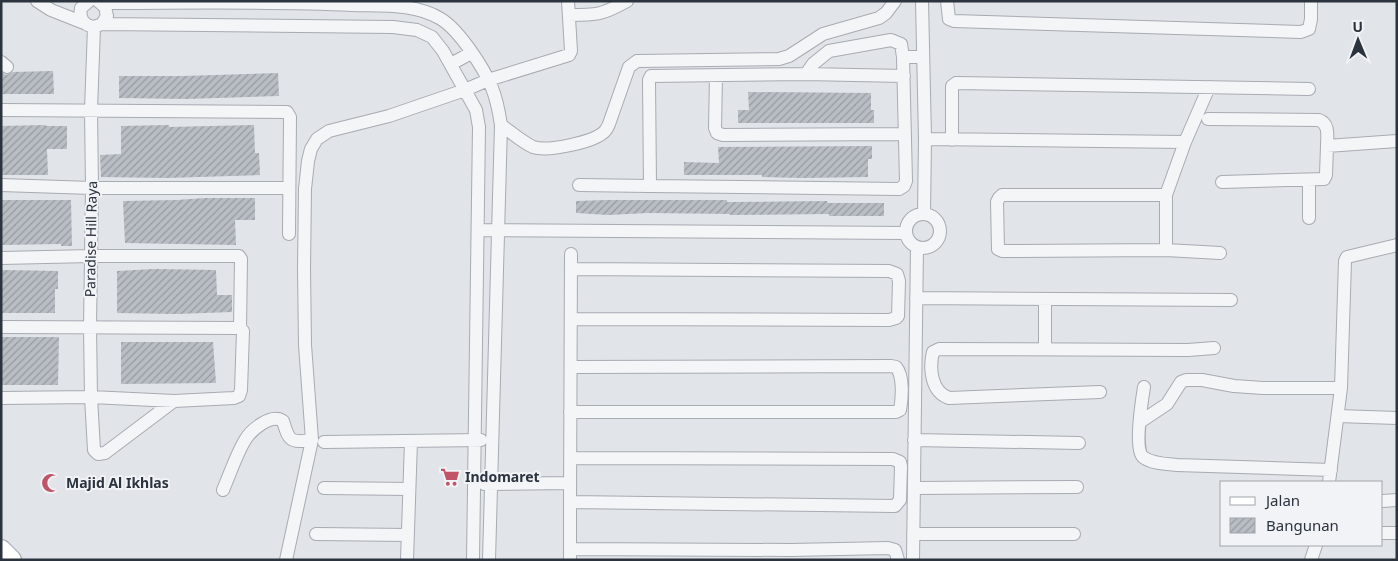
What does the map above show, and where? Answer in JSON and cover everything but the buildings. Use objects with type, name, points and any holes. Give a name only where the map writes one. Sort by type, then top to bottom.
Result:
[{"type":"main road","points":[[1,550],[12,560]]},
{"type":"street","points":[[37,1],[50,10],[93,25],[393,27],[417,30],[432,38],[444,51],[476,110],[479,127],[473,560]]},
{"type":"street","points":[[286,560],[318,441],[305,345],[305,189],[311,149],[317,139],[329,132],[389,116],[465,90],[488,80],[570,54],[568,1]]},
{"type":"street","points":[[569,15],[598,15],[608,12],[627,1]]},
{"type":"street","points":[[501,125],[534,147],[555,149],[566,147],[599,135],[604,131],[609,124],[629,67],[637,62],[779,59],[789,56],[824,34],[879,18],[886,13],[895,1]]},
{"type":"street","points":[[922,1],[925,139],[924,214]]},
{"type":"street","points":[[947,1],[949,19],[954,21],[1301,32],[1309,29],[1311,1]]},
{"type":"street","points":[[85,2],[80,13],[93,25]]},
{"type":"street","points":[[93,25],[107,16],[100,2]]},
{"type":"street","points":[[100,2],[315,4],[408,8],[424,11],[452,26],[472,53],[488,80],[498,106],[501,125],[489,560]]},
{"type":"street","points":[[314,25],[315,4]]},
{"type":"street","name":"Paradise Hill Raya","points":[[93,25],[90,327],[94,450],[98,454],[105,453],[174,400]]},
{"type":"street","points":[[580,185],[899,189],[904,186],[906,181],[906,134],[901,44],[891,40],[838,48],[819,57],[806,74]]},
{"type":"street","points":[[451,64],[472,53]]},
{"type":"street","points":[[903,57],[922,57]]},
{"type":"street","points":[[650,186],[650,77],[654,75],[806,74],[904,76]]},
{"type":"street","points":[[716,76],[715,128],[717,133],[723,135],[906,134]]},
{"type":"street","points":[[952,140],[952,90],[956,83],[1309,89]]},
{"type":"street","points":[[1166,250],[1166,195],[1185,142],[1210,87]]},
{"type":"street","points":[[1,110],[287,112],[290,117],[289,234]]},
{"type":"street","points":[[1208,119],[1319,120],[1326,126],[1325,178],[1222,182]]},
{"type":"street","points":[[925,139],[1185,142]]},
{"type":"street","points":[[1327,146],[1397,141]]},
{"type":"street","points":[[1309,180],[1309,218]]},
{"type":"street","points":[[1,185],[92,188],[289,188]]},
{"type":"street","points":[[1166,195],[1002,195],[997,202],[999,251],[1166,250],[1220,253]]},
{"type":"street","points":[[924,214],[938,222],[940,232],[939,237],[928,248],[917,247],[910,242],[906,233],[910,220],[924,214]]},
{"type":"street","points":[[478,230],[906,233]]},
{"type":"street","points":[[1144,388],[1139,451],[1141,455],[1152,461],[1177,465],[1330,476],[1341,388],[1345,261],[1347,257],[1397,245]]},
{"type":"street","points":[[913,560],[917,247]]},
{"type":"street","points":[[570,254],[570,554],[888,548],[895,550],[898,560]]},
{"type":"street","points":[[1,258],[239,256],[241,259],[240,328],[243,331],[241,390],[239,396],[234,398],[174,400],[91,397],[1,398]]},
{"type":"street","points":[[571,268],[889,271],[897,274],[899,281],[898,316],[893,320],[571,319]]},
{"type":"street","points":[[916,298],[1231,300]]},
{"type":"street","points":[[1045,300],[1045,349]]},
{"type":"street","points":[[1,327],[240,328]]},
{"type":"street","points":[[1100,392],[948,398],[941,396],[936,390],[932,375],[932,356],[935,350],[1188,350],[1214,348]]},
{"type":"street","points":[[570,412],[896,412],[900,410],[901,404],[900,376],[896,367],[891,366],[571,367]]},
{"type":"street","points":[[1140,422],[1167,404],[1181,382],[1186,380],[1202,380],[1228,385],[1263,388],[1341,388]]},
{"type":"street","points":[[1338,416],[1397,418]]},
{"type":"street","points":[[222,490],[245,438],[267,420],[273,418],[283,421],[287,436],[299,442],[491,440]]},
{"type":"street","points":[[914,440],[1079,442]]},
{"type":"street","points":[[407,560],[410,441]]},
{"type":"street","points":[[570,458],[893,459],[900,462],[901,466],[900,500],[895,506],[570,502]]},
{"type":"street","points":[[474,485],[570,483]]},
{"type":"street","points":[[914,488],[1077,487]]},
{"type":"street","points":[[324,488],[409,489]]},
{"type":"street","points":[[1383,501],[1397,500]]},
{"type":"street","points":[[1383,533],[1397,533]]},
{"type":"street","points":[[316,534],[408,535]]},
{"type":"street","points":[[913,534],[1074,534]]},
{"type":"street","points":[[1311,560],[1316,546]]},
{"type":"place","name":"Indomaret","points":[[450,477]]},
{"type":"place","name":"Majid Al Ikhlas","points":[[51,483]]}]
